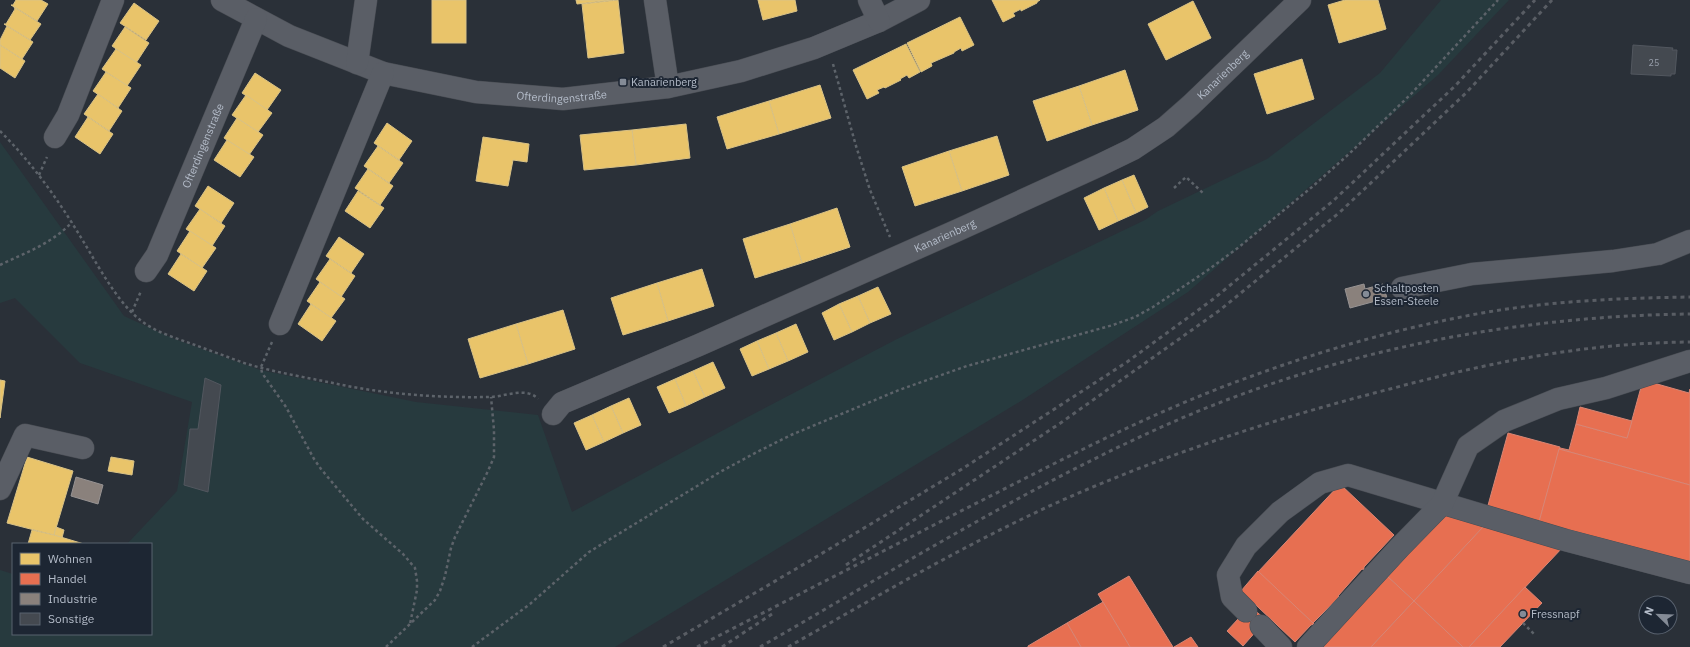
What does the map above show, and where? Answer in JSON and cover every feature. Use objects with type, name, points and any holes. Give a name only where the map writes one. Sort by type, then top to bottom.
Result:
[{"type":"street","points":[[55,137],[68,115],[112,0]]},
{"type":"street","name":"Ofterdingenstraße","points":[[222,0],[289,36],[383,73],[476,92],[563,99],[668,87],[741,71],[828,42],[879,21],[919,0]]},
{"type":"street","points":[[357,63],[366,0]]},
{"type":"street","points":[[655,0],[668,87]]},
{"type":"street","points":[[869,0],[879,21]]},
{"type":"street","name":"Kanarienberg","points":[[553,414],[562,404],[699,345],[1100,166],[1133,149],[1166,127],[1191,105],[1300,0]]},
{"type":"street","name":"Ofterdingenstraße","points":[[146,271],[157,254],[256,19]]},
{"type":"street","points":[[280,324],[383,73]]},
{"type":"street","points":[[1402,288],[1472,274],[1613,261],[1658,254],[1690,241]]},
{"type":"street","points":[[1308,647],[1400,547],[1442,504],[1468,446],[1504,421],[1558,399],[1606,388],[1690,361]]},
{"type":"street","points":[[0,489],[25,435],[83,448]]},
{"type":"street","points":[[1246,611],[1232,597],[1228,575],[1246,546],[1280,512],[1320,483],[1348,475],[1565,540],[1690,573]]},
{"type":"street","points":[[1261,626],[1281,647]]},
{"type":"path","points":[[472,647],[530,604],[589,552],[720,472],[791,435],[899,390],[966,366],[1113,324],[1135,317],[1153,307],[1240,247],[1323,177],[1411,94],[1498,0]]},
{"type":"path","points":[[828,42],[840,90],[870,190],[898,256]]},
{"type":"path","points":[[0,131],[39,175],[72,222],[115,292],[139,319],[173,337],[261,367],[345,386],[410,394],[451,397],[491,398],[526,392],[534,394],[553,414]]},
{"type":"path","points":[[1174,188],[1186,177],[1204,194]]},
{"type":"path","points":[[0,265],[54,238],[72,222]]},
{"type":"path","points":[[280,324],[261,367],[266,380],[286,407],[321,469],[363,519],[403,554],[415,568],[417,574],[417,590],[410,624]]},
{"type":"path","points":[[386,647],[435,600],[440,591],[446,576],[448,558],[455,537],[492,464],[495,444],[491,398]]},
{"type":"path","points":[[1523,623],[1534,634]]},
{"type":"green space","points":[[1441,0],[1509,0],[1438,75],[1188,292],[1021,401],[615,647],[0,647],[0,570],[12,574],[12,635],[152,635],[152,543],[128,543],[177,491],[192,402],[80,363],[15,298],[0,303],[0,142],[124,316],[172,338],[260,370],[416,402],[538,415],[572,512],[742,420],[897,339],[1145,220],[1158,211],[1267,159],[1380,73]]},
{"type":"building: Wohnen","points":[[16,0],[41,0],[48,4],[37,21],[11,5],[13,5]]},
{"type":"building: Wohnen","points":[[432,0],[466,0],[466,43],[432,43]]},
{"type":"building: Wohnen","points":[[576,0],[612,0],[577,4]]},
{"type":"building: Wohnen","points":[[618,0],[624,53],[588,58],[582,4]]},
{"type":"building: Wohnen","points":[[758,0],[795,0],[797,11],[763,20]]},
{"type":"building: Wohnen","points":[[992,0],[1040,0],[1021,11],[1021,9],[1013,13],[1015,16],[1003,22]]},
{"type":"building: Wohnen","points":[[1345,0],[1378,0],[1386,29],[1339,43],[1328,5]]},
{"type":"building: Wohnen","points":[[1193,1],[1211,38],[1166,60],[1148,24]]},
{"type":"building: Wohnen","points":[[134,3],[159,21],[146,40],[120,23]]},
{"type":"building: Wohnen","points":[[14,7],[41,24],[30,40],[4,24],[6,24],[15,9]]},
{"type":"building: Wohnen","points":[[960,17],[974,45],[962,51],[961,48],[954,53],[931,63],[932,66],[921,72],[907,43]]},
{"type":"building: Wohnen","points":[[7,26],[33,42],[22,59],[0,45],[0,40]]},
{"type":"building: Wohnen","points":[[125,27],[149,43],[136,63],[112,46]]},
{"type":"building: Wohnen","points":[[906,44],[920,72],[909,78],[907,75],[900,79],[901,80],[885,88],[884,87],[877,90],[879,93],[867,99],[853,70]]},
{"type":"building: Wohnen","points":[[0,45],[25,61],[15,78],[0,68]]},
{"type":"building: Wohnen","points":[[116,49],[141,65],[127,86],[102,69]]},
{"type":"building: Wohnen","points":[[1302,59],[1314,99],[1267,114],[1254,74]]},
{"type":"building: Wohnen","points":[[1125,70],[1138,110],[1092,125],[1079,86]]},
{"type":"building: Wohnen","points":[[106,72],[131,88],[118,108],[93,91]]},
{"type":"building: Wohnen","points":[[255,73],[281,90],[267,110],[242,93]]},
{"type":"building: Wohnen","points":[[820,85],[831,118],[779,134],[769,101]]},
{"type":"building: Wohnen","points":[[1079,86],[1092,125],[1047,141],[1033,101]]},
{"type":"building: Wohnen","points":[[98,94],[122,111],[109,131],[84,114]]},
{"type":"building: Wohnen","points":[[246,95],[272,113],[258,132],[232,115]]},
{"type":"building: Wohnen","points":[[769,101],[779,134],[727,149],[717,117]]},
{"type":"building: Wohnen","points":[[88,117],[113,134],[100,154],[75,137]]},
{"type":"building: Wohnen","points":[[237,118],[263,135],[249,155],[224,138]]},
{"type":"building: Wohnen","points":[[387,123],[412,141],[399,160],[374,143]]},
{"type":"building: Wohnen","points":[[686,124],[690,158],[636,165],[632,130]]},
{"type":"building: Wohnen","points":[[632,130],[636,165],[584,170],[580,135]]},
{"type":"building: Wohnen","points":[[997,136],[1009,175],[962,191],[949,151]]},
{"type":"building: Wohnen","points":[[483,137],[529,144],[527,162],[513,160],[508,186],[476,181]]},
{"type":"building: Wohnen","points":[[227,140],[254,157],[240,177],[214,160]]},
{"type":"building: Wohnen","points":[[378,146],[403,163],[389,183],[364,166]]},
{"type":"building: Wohnen","points":[[949,151],[962,191],[915,206],[902,167]]},
{"type":"building: Wohnen","points":[[368,169],[393,186],[380,205],[355,188]]},
{"type":"building: Wohnen","points":[[1134,175],[1148,207],[1136,213],[1122,180]]},
{"type":"building: Wohnen","points":[[1122,180],[1136,213],[1118,221],[1104,188]]},
{"type":"building: Wohnen","points":[[208,186],[234,203],[221,223],[195,206]]},
{"type":"building: Wohnen","points":[[1104,188],[1118,221],[1099,230],[1084,198]]},
{"type":"building: Wohnen","points":[[358,191],[384,208],[370,228],[345,211]]},
{"type":"building: Wohnen","points":[[837,208],[850,247],[802,263],[790,224]]},
{"type":"building: Wohnen","points":[[200,209],[225,226],[212,246],[186,229]]},
{"type":"building: Wohnen","points":[[790,224],[802,263],[755,278],[743,239]]},
{"type":"building: Wohnen","points":[[190,231],[216,248],[202,268],[177,251]]},
{"type":"building: Wohnen","points":[[339,237],[364,254],[351,273],[326,256]]},
{"type":"building: Wohnen","points":[[181,254],[207,271],[194,291],[168,274]]},
{"type":"building: Wohnen","points":[[330,259],[355,276],[341,297],[316,279]]},
{"type":"building: Wohnen","points":[[702,269],[714,306],[668,321],[657,283]]},
{"type":"building: Wohnen","points":[[320,282],[345,299],[331,318],[307,301]]},
{"type":"building: Wohnen","points":[[657,283],[668,321],[623,335],[611,298]]},
{"type":"building: Wohnen","points":[[878,287],[891,314],[870,323],[858,296]]},
{"type":"building: Wohnen","points":[[858,296],[870,323],[852,332],[839,304]]},
{"type":"building: Wohnen","points":[[311,304],[336,321],[322,341],[298,324]]},
{"type":"building: Wohnen","points":[[839,304],[852,332],[834,340],[822,313]]},
{"type":"building: Wohnen","points":[[563,310],[575,349],[528,364],[516,324]]},
{"type":"building: Wohnen","points":[[516,324],[528,364],[480,378],[468,339]]},
{"type":"building: Wohnen","points":[[796,324],[808,352],[788,361],[776,333]]},
{"type":"building: Wohnen","points":[[776,333],[788,361],[769,369],[757,341]]},
{"type":"building: Wohnen","points":[[757,341],[769,369],[752,376],[740,349]]},
{"type":"building: Wohnen","points":[[713,362],[725,388],[705,397],[693,371]]},
{"type":"building: Wohnen","points":[[693,371],[705,397],[686,406],[675,379]]},
{"type":"building: Wohnen","points":[[675,379],[686,406],[669,413],[657,387]]},
{"type":"building: Wohnen","points":[[0,380],[5,381],[0,418]]},
{"type":"building: Wohnen","points":[[629,398],[641,425],[623,433],[611,406]]},
{"type":"building: Wohnen","points":[[611,406],[623,433],[604,442],[592,415]]},
{"type":"building: Wohnen","points":[[592,415],[604,442],[586,450],[574,423]]},
{"type":"building: Wohnen","points":[[27,457],[73,471],[54,535],[7,523]]},
{"type":"building: Wohnen","points":[[111,457],[134,461],[132,475],[108,471]]},
{"type":"building: Wohnen","points":[[56,527],[64,530],[62,538],[54,535]]},
{"type":"building: Wohnen","points":[[32,530],[81,543],[28,543]]},
{"type":"building: Handel","points":[[1643,380],[1689,393],[1690,389],[1690,485],[1559,449],[1569,450],[1576,424],[1627,438]]},
{"type":"building: Handel","points":[[1580,407],[1632,421],[1627,438],[1576,424]]},
{"type":"building: Handel","points":[[1508,433],[1560,447],[1539,522],[1487,509]]},
{"type":"building: Handel","points":[[1559,449],[1690,485],[1690,563],[1539,522]]},
{"type":"building: Handel","points":[[1340,484],[1394,535],[1364,567],[1364,570],[1362,569],[1338,596],[1339,597],[1313,623],[1258,572]]},
{"type":"building: Handel","points":[[1444,514],[1484,526],[1414,601],[1387,576]]},
{"type":"building: Handel","points":[[1484,526],[1563,547],[1469,647],[1463,647],[1414,601]]},
{"type":"building: Handel","points":[[1258,571],[1314,624],[1311,625],[1295,642],[1241,591]]},
{"type":"building: Handel","points":[[1129,576],[1173,647],[1130,647],[1098,594]]},
{"type":"building: Handel","points":[[1387,576],[1414,601],[1371,647],[1315,647]]},
{"type":"building: Handel","points":[[1525,587],[1542,603],[1500,647],[1469,647]]},
{"type":"building: Handel","points":[[1414,601],[1463,647],[1371,647]]},
{"type":"building: Handel","points":[[1103,602],[1130,647],[1081,647],[1067,623]]},
{"type":"building: Handel","points":[[1250,606],[1266,620],[1243,646],[1227,631]]},
{"type":"building: Handel","points":[[1067,623],[1081,647],[1028,647],[1028,646]]},
{"type":"building: Handel","points":[[1191,637],[1198,647],[1174,647]]},
{"type":"building: Industrie","name":"Schaltposten Essen-Steele","points":[[1364,284],[1365,289],[1383,284],[1387,298],[1350,308],[1345,289]]},
{"type":"building: Industrie","points":[[76,477],[103,485],[98,504],[71,496]]},
{"type":"building: Sonstige","points":[[1633,45],[1673,48],[1672,50],[1677,50],[1675,74],[1671,74],[1671,76],[1631,74]]},
{"type":"building: Sonstige","points":[[205,378],[221,385],[208,492],[184,485],[190,429],[198,429]]},
{"type":"railway","points":[[663,647],[962,469],[1127,362],[1212,300],[1333,201],[1455,86],[1535,0]]},
{"type":"railway","points":[[846,565],[1062,422],[1220,310],[1340,212],[1466,93],[1552,0]]},
{"type":"railway","points":[[697,647],[959,512],[1142,421],[1217,389],[1283,365],[1367,339],[1482,313],[1560,303],[1638,298],[1690,297]]},
{"type":"railway","points":[[760,647],[960,531],[1062,475],[1166,425],[1228,399],[1292,377],[1357,358],[1422,343],[1489,331],[1556,322],[1623,316],[1690,314]]},
{"type":"railway","points":[[788,647],[920,572],[1022,519],[1137,469],[1220,439],[1347,400],[1465,370],[1576,350],[1651,343],[1690,342]]},
{"type":"railway","points":[[722,647],[772,614]]},
{"type":"place","name":"Kanarienberg","points":[[623,82]]},
{"type":"place","name":"Schaltposten Essen-Steele","points":[[1366,294]]},
{"type":"place","name":"Fressnapf","points":[[1523,614]]}]
